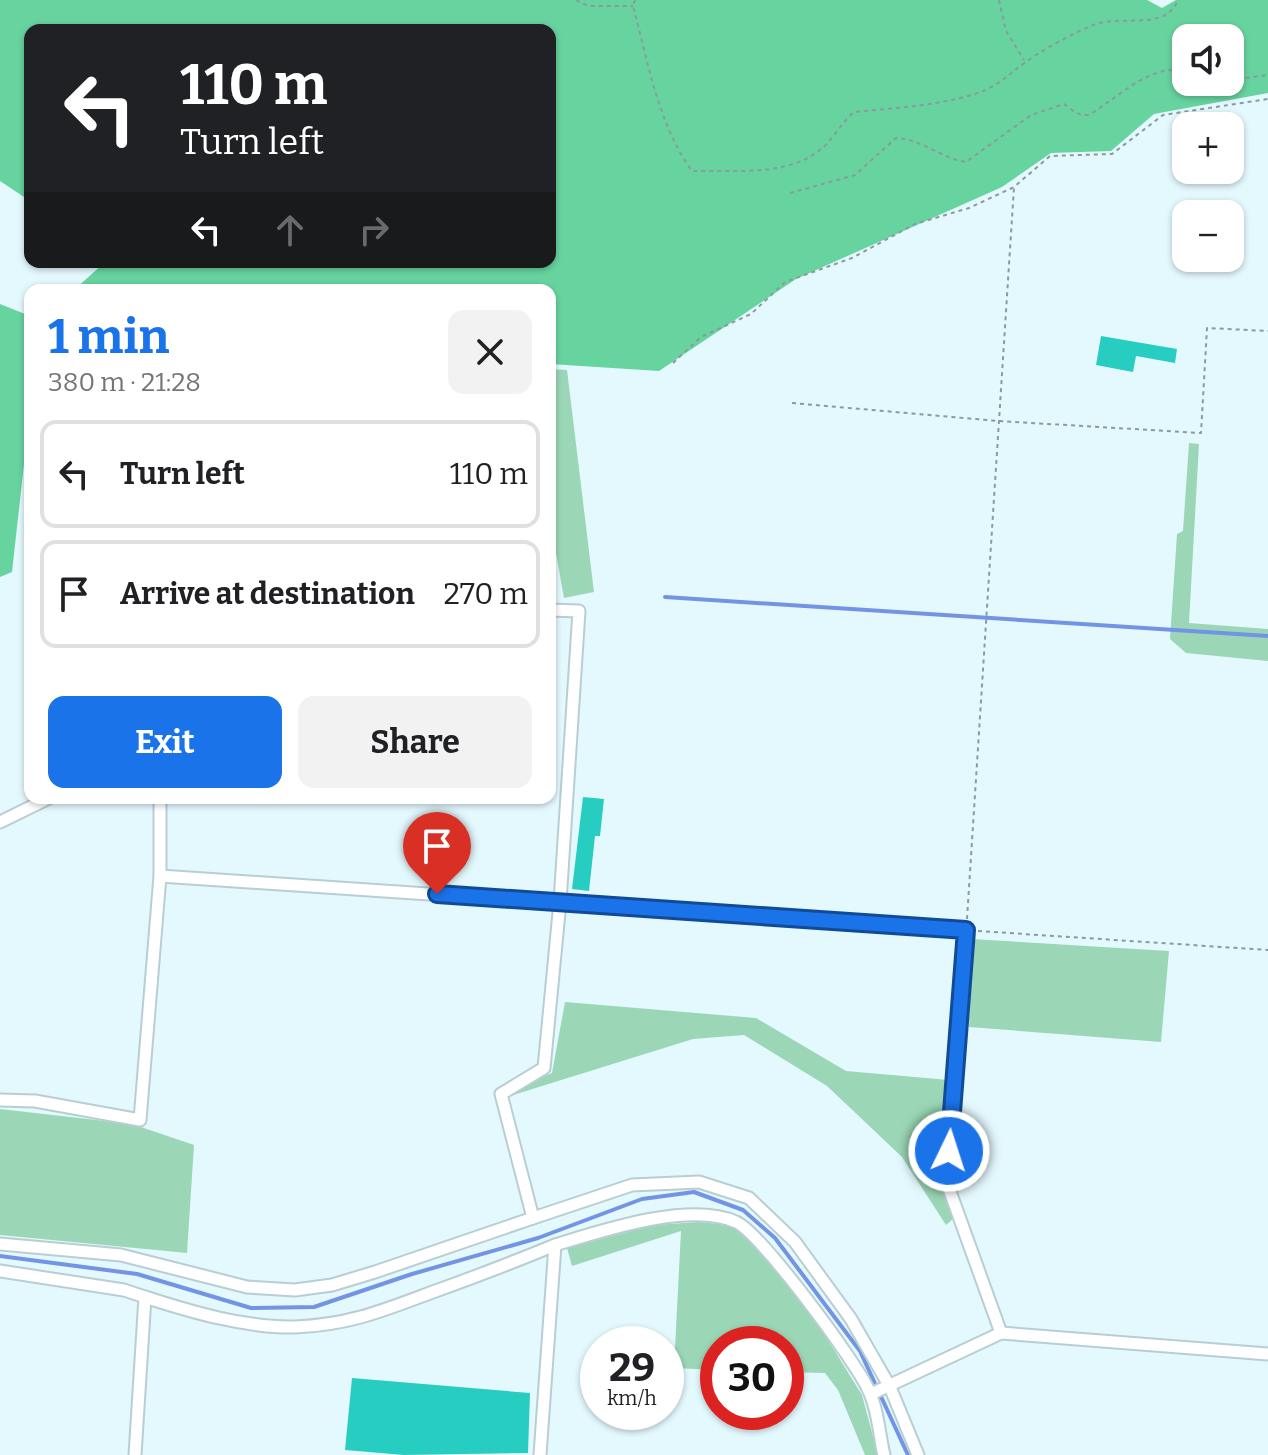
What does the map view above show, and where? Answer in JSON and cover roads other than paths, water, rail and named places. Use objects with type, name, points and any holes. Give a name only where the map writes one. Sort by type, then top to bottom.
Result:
[{"type":"street","points":[[533,1218],[501,1094],[544,1068],[560,902],[579,611],[556,610]]},
{"type":"street","points":[[0,822],[37,804]]},
{"type":"street","points":[[0,1100],[35,1101],[140,1120],[160,876],[160,804]]},
{"type":"street","points":[[160,876],[966,930],[947,1183],[1001,1333]]},
{"type":"street","points":[[0,1244],[121,1255],[247,1287],[295,1290],[346,1281],[632,1185],[699,1182],[749,1198],[804,1255],[851,1319],[890,1387],[918,1455]]},
{"type":"street","points":[[0,1271],[124,1290],[184,1309],[252,1323],[293,1327],[355,1321],[555,1245],[655,1218],[705,1217],[737,1222],[760,1243],[855,1363],[871,1394],[884,1455]]},
{"type":"street","points":[[540,1455],[555,1245]]},
{"type":"street","points":[[135,1455],[145,1297]]},
{"type":"street","points":[[871,1394],[1001,1333],[1268,1354]]},
{"type":"waterway","points":[[665,597],[1268,636]]},
{"type":"waterway","points":[[0,1256],[137,1274],[251,1308],[314,1307],[412,1274],[538,1238],[642,1199],[694,1192],[743,1210],[775,1238],[860,1351],[908,1455]]}]
